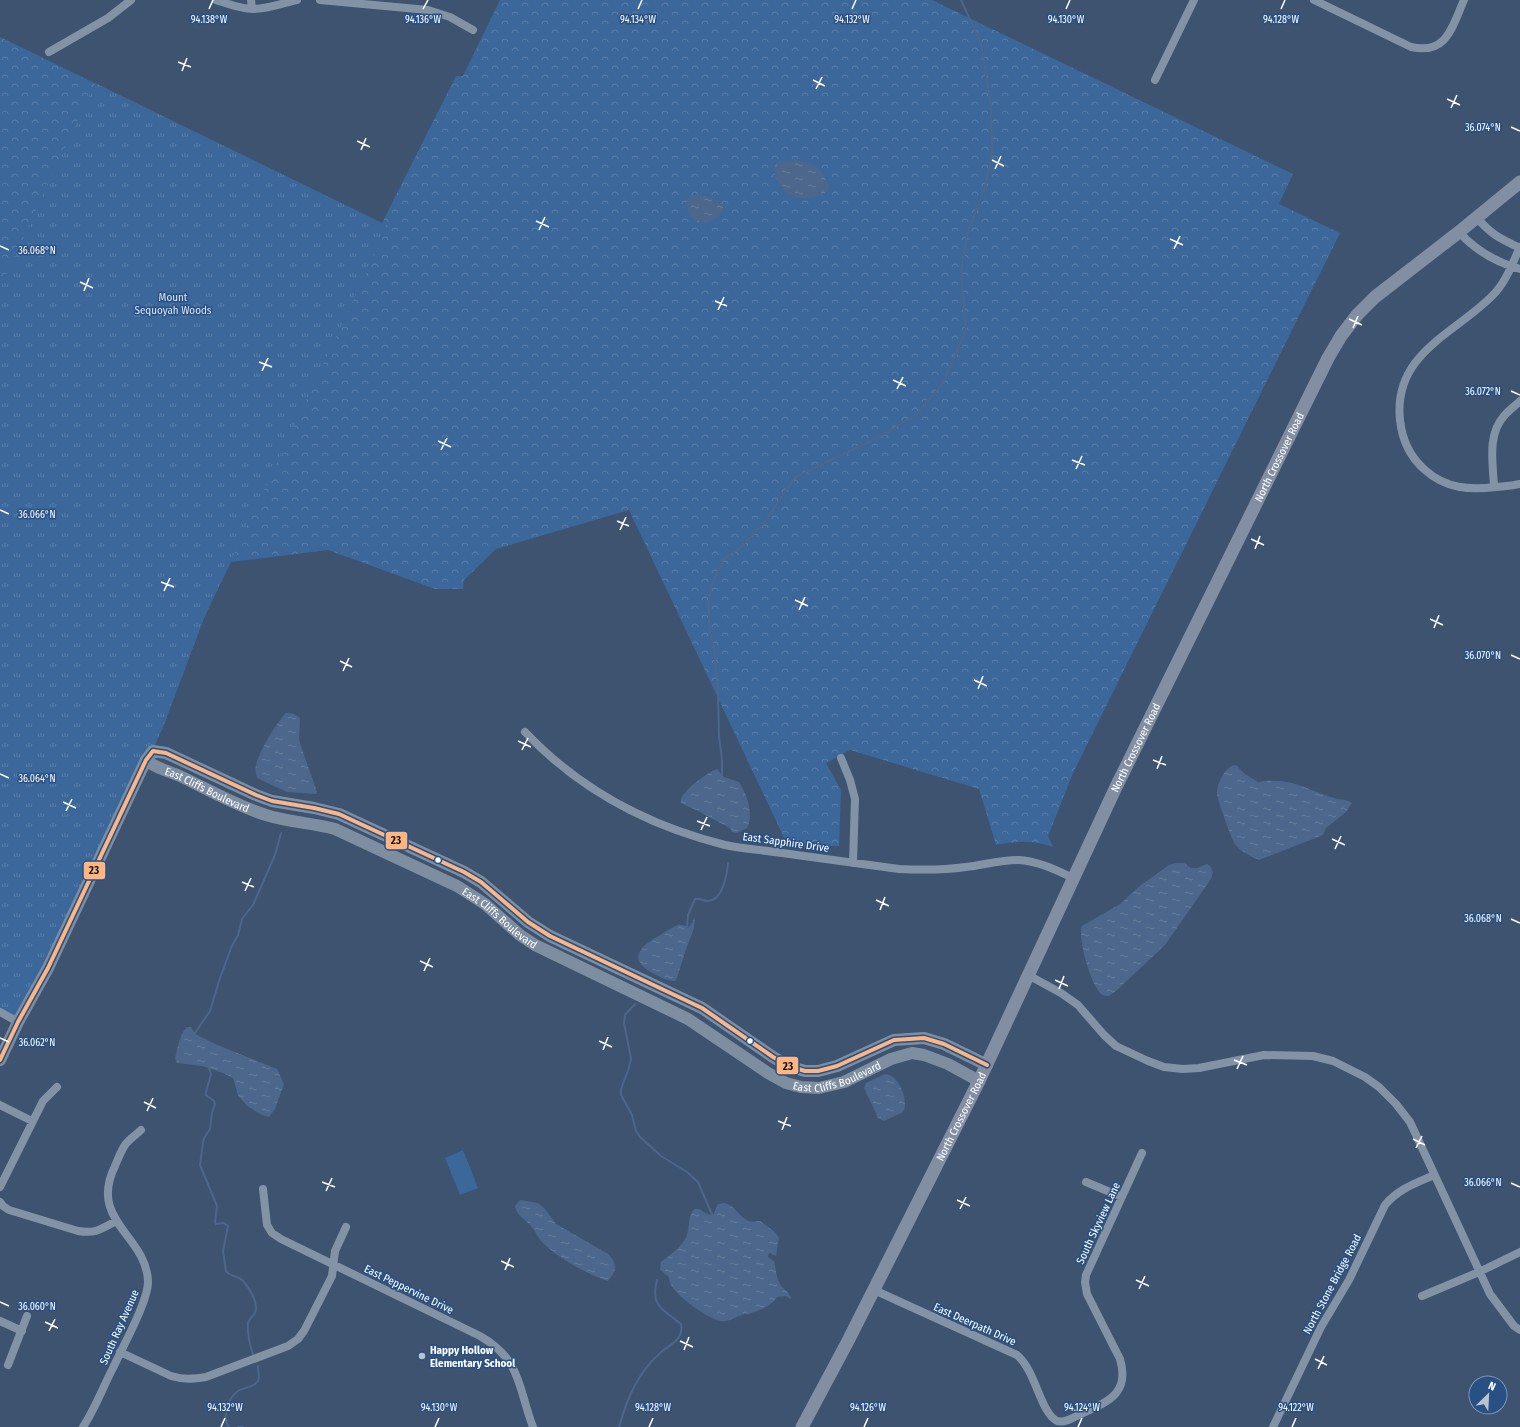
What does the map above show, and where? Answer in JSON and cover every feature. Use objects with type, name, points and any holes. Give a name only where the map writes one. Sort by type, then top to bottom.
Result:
[{"type":"main road","name":"North Crossover Road","points":[[802,1427],[874,1290],[987,1065],[1073,878],[1174,668],[1328,358],[1341,336],[1357,315],[1375,297],[1459,232],[1520,182]]},
{"type":"street","points":[[49,52],[108,18],[131,0]]},
{"type":"street","points":[[216,0],[239,7],[252,9],[265,8],[297,0]]},
{"type":"street","points":[[251,0],[252,9]]},
{"type":"street","points":[[320,0],[428,10],[450,17],[474,30]]},
{"type":"street","points":[[1156,80],[1194,0]]},
{"type":"street","points":[[1314,0],[1411,47],[1422,49],[1434,47],[1443,41],[1464,0]]},
{"type":"street","points":[[1476,217],[1488,231],[1498,238],[1520,248],[1504,282],[1494,295],[1422,354],[1406,378],[1400,409],[1403,435],[1418,464],[1435,479],[1446,484],[1458,488],[1476,489],[1520,484]]},
{"type":"street","points":[[1459,232],[1469,243],[1482,253],[1498,262],[1520,269]]},
{"type":"street","points":[[1494,487],[1492,448],[1493,436],[1497,425],[1520,401]]},
{"type":"street","name":"East Sapphire Drive","points":[[525,732],[552,758],[574,776],[605,797],[658,824],[689,835],[727,845],[898,869],[927,870],[966,867],[1018,860],[1036,863],[1073,878]]},
{"type":"street","name":"East Cliffs Boulevard","points":[[979,1081],[948,1064],[924,1055],[912,1053],[891,1059],[844,1082],[819,1088],[801,1087],[786,1083],[768,1073],[688,1018],[535,946],[520,936],[485,904],[457,886],[335,829],[317,824],[267,816],[172,772],[152,765],[146,760],[153,751],[166,753],[272,801],[339,814],[464,872],[481,882],[528,922],[550,936],[702,1008],[788,1066],[805,1071],[818,1071],[837,1066],[894,1040],[924,1038],[944,1044],[987,1065]]},
{"type":"street","points":[[841,758],[850,780],[854,799],[853,863]]},
{"type":"street","points":[[0,1060],[18,1022],[48,968],[146,760]]},
{"type":"street","points":[[250,809],[256,795]]},
{"type":"street","points":[[1028,975],[1061,993],[1078,1005],[1104,1036],[1116,1046],[1164,1067],[1183,1069],[1199,1068],[1264,1055],[1313,1056],[1333,1061],[1365,1077],[1379,1087],[1396,1104],[1410,1122],[1490,1294],[1514,1326],[1520,1330]]},
{"type":"street","points":[[0,1012],[18,1022]]},
{"type":"street","points":[[0,1187],[42,1101],[57,1087]]},
{"type":"street","points":[[0,1105],[32,1121]]},
{"type":"street","name":"South Ray Avenue","points":[[83,1427],[144,1301],[147,1291],[147,1270],[141,1257],[116,1220],[108,1204],[107,1192],[109,1178],[126,1144],[141,1130]]},
{"type":"street","name":"South Skyview Lane","points":[[1056,1421],[1067,1421],[1105,1403],[1118,1392],[1123,1382],[1124,1370],[1120,1359],[1087,1294],[1085,1282],[1088,1268],[1142,1154]]},
{"type":"street","name":"North Stone Bridge Road","points":[[1273,1427],[1321,1327],[1349,1280],[1385,1205],[1392,1196],[1401,1190],[1434,1175]]},
{"type":"street","points":[[1086,1182],[1122,1198]]},
{"type":"street","name":"East Peppervine Drive","points":[[263,1189],[267,1225],[272,1233],[281,1239],[491,1342],[502,1351],[516,1372],[533,1427]]},
{"type":"street","points":[[0,1202],[9,1210],[78,1232],[97,1232],[116,1220]]},
{"type":"street","points":[[120,1352],[171,1376],[180,1379],[192,1380],[206,1377],[288,1346],[298,1339],[304,1331],[332,1276],[335,1251],[346,1227]]},
{"type":"street","points":[[1422,1296],[1479,1272],[1520,1252]]},
{"type":"street","name":"East Deerpath Drive","points":[[874,1290],[1017,1355],[1028,1367],[1049,1414],[1056,1421]]},
{"type":"street","points":[[8,1364],[28,1316]]},
{"type":"street","points":[[0,1321],[22,1331]]},
{"type":"green space","points":[[500,0],[932,0],[1293,174],[1279,204],[1340,233],[1073,773],[1048,836],[1053,847],[1039,843],[1025,842],[996,845],[979,789],[850,750],[826,763],[841,790],[839,846],[788,846],[629,510],[496,549],[464,580],[463,589],[435,589],[328,550],[231,562],[204,618],[162,730],[0,1011],[0,37],[382,223],[456,76],[463,76]]},
{"type":"green space","name":"Mount Sequoyah Woods","points":[[95,83],[388,226],[204,618],[153,751],[18,1022],[0,1012],[0,288]]},
{"type":"green space","points":[[463,1150],[478,1188],[460,1195],[445,1158]]},
{"type":"water","points":[[795,160],[813,165],[820,170],[829,187],[826,192],[814,197],[799,198],[789,194],[781,186],[775,175],[775,165],[781,161]]},
{"type":"water","points":[[699,194],[717,201],[723,207],[718,216],[702,224],[692,217],[688,211],[687,203],[687,199],[691,196]]},
{"type":"water","points":[[286,713],[294,714],[300,718],[299,739],[317,792],[316,794],[287,792],[257,778],[256,767],[264,745]]},
{"type":"water","points":[[1236,765],[1245,774],[1258,782],[1289,782],[1324,795],[1346,800],[1352,803],[1346,812],[1326,828],[1323,835],[1259,860],[1243,852],[1235,844],[1217,794],[1222,776],[1228,768]]},
{"type":"water","points":[[717,769],[724,777],[739,782],[747,798],[750,811],[749,823],[747,828],[737,833],[732,832],[730,828],[681,803],[681,799],[684,794],[694,783]]},
{"type":"water","points":[[1184,863],[1191,868],[1197,868],[1207,864],[1213,872],[1211,879],[1165,945],[1116,991],[1109,996],[1104,995],[1094,984],[1086,963],[1081,932],[1082,926],[1120,904],[1141,885],[1169,865]]},
{"type":"water","points":[[695,917],[694,928],[675,981],[667,980],[654,974],[640,963],[638,957],[639,952],[648,943],[678,925],[690,926]]},
{"type":"water","points":[[187,1027],[191,1027],[195,1034],[215,1044],[277,1069],[284,1084],[275,1109],[269,1117],[262,1115],[247,1106],[238,1095],[233,1078],[202,1066],[177,1063],[175,1058],[179,1041],[182,1033]]},
{"type":"water","points":[[885,1074],[894,1078],[902,1089],[905,1107],[903,1112],[884,1121],[878,1118],[864,1088],[866,1083]]},
{"type":"water","points":[[520,1200],[538,1203],[545,1209],[556,1224],[608,1254],[615,1264],[615,1271],[608,1281],[574,1266],[544,1244],[531,1226],[520,1216],[517,1211],[515,1206]]},
{"type":"water","points":[[724,1203],[749,1221],[760,1221],[775,1232],[779,1238],[776,1256],[769,1253],[768,1257],[774,1261],[779,1281],[791,1298],[790,1299],[786,1296],[777,1297],[772,1303],[762,1309],[729,1320],[721,1321],[709,1317],[688,1303],[673,1288],[669,1277],[660,1270],[661,1262],[677,1250],[686,1238],[689,1221],[694,1209],[699,1209],[713,1215],[718,1204]]},
{"type":"waterway","points":[[722,777],[718,694],[714,649],[709,628],[709,598],[711,587],[723,560],[739,549],[763,524],[794,479],[883,435],[917,414],[943,383],[966,330],[961,273],[967,234],[985,187],[992,154],[991,106],[981,43],[961,0]]},
{"type":"waterway","points":[[193,1036],[210,1011],[231,948],[238,935],[242,919],[253,905],[275,855],[281,833]]},
{"type":"waterway","points":[[685,928],[687,927],[688,915],[695,899],[708,901],[713,900],[721,892],[727,874],[728,863]]},
{"type":"waterway","points":[[635,1004],[625,1015],[624,1023],[631,1059],[621,1089],[621,1095],[632,1115],[636,1131],[640,1137],[661,1156],[687,1172],[698,1182],[713,1217]]},
{"type":"waterway","points":[[209,1068],[211,1074],[206,1095],[214,1101],[215,1104],[210,1129],[204,1138],[200,1165],[217,1206],[215,1222],[216,1224],[224,1223],[228,1226],[223,1251],[226,1271],[230,1275],[242,1280],[249,1289],[255,1301],[255,1313],[248,1323],[249,1339],[253,1354]]},
{"type":"waterway","points":[[619,1427],[629,1397],[639,1379],[651,1362],[678,1339],[680,1335],[681,1324],[664,1311],[657,1302],[655,1296],[657,1280]]},
{"type":"waterway","points":[[229,1427],[226,1418],[229,1402],[238,1391],[251,1386],[258,1381],[258,1366]]},
{"type":"waterway","points":[[238,1427],[243,1427]]},
{"type":"transit line","name":"23","points":[[0,1060],[18,1022],[48,968],[146,760],[153,751],[166,753],[272,801],[339,814],[464,872],[481,882],[528,922],[550,936],[702,1008],[788,1066],[805,1071],[818,1071],[837,1066],[894,1040],[924,1038],[944,1044],[987,1065]]},
{"type":"place","name":"Happy Hollow Elementary School","points":[[422,1356]]}]
